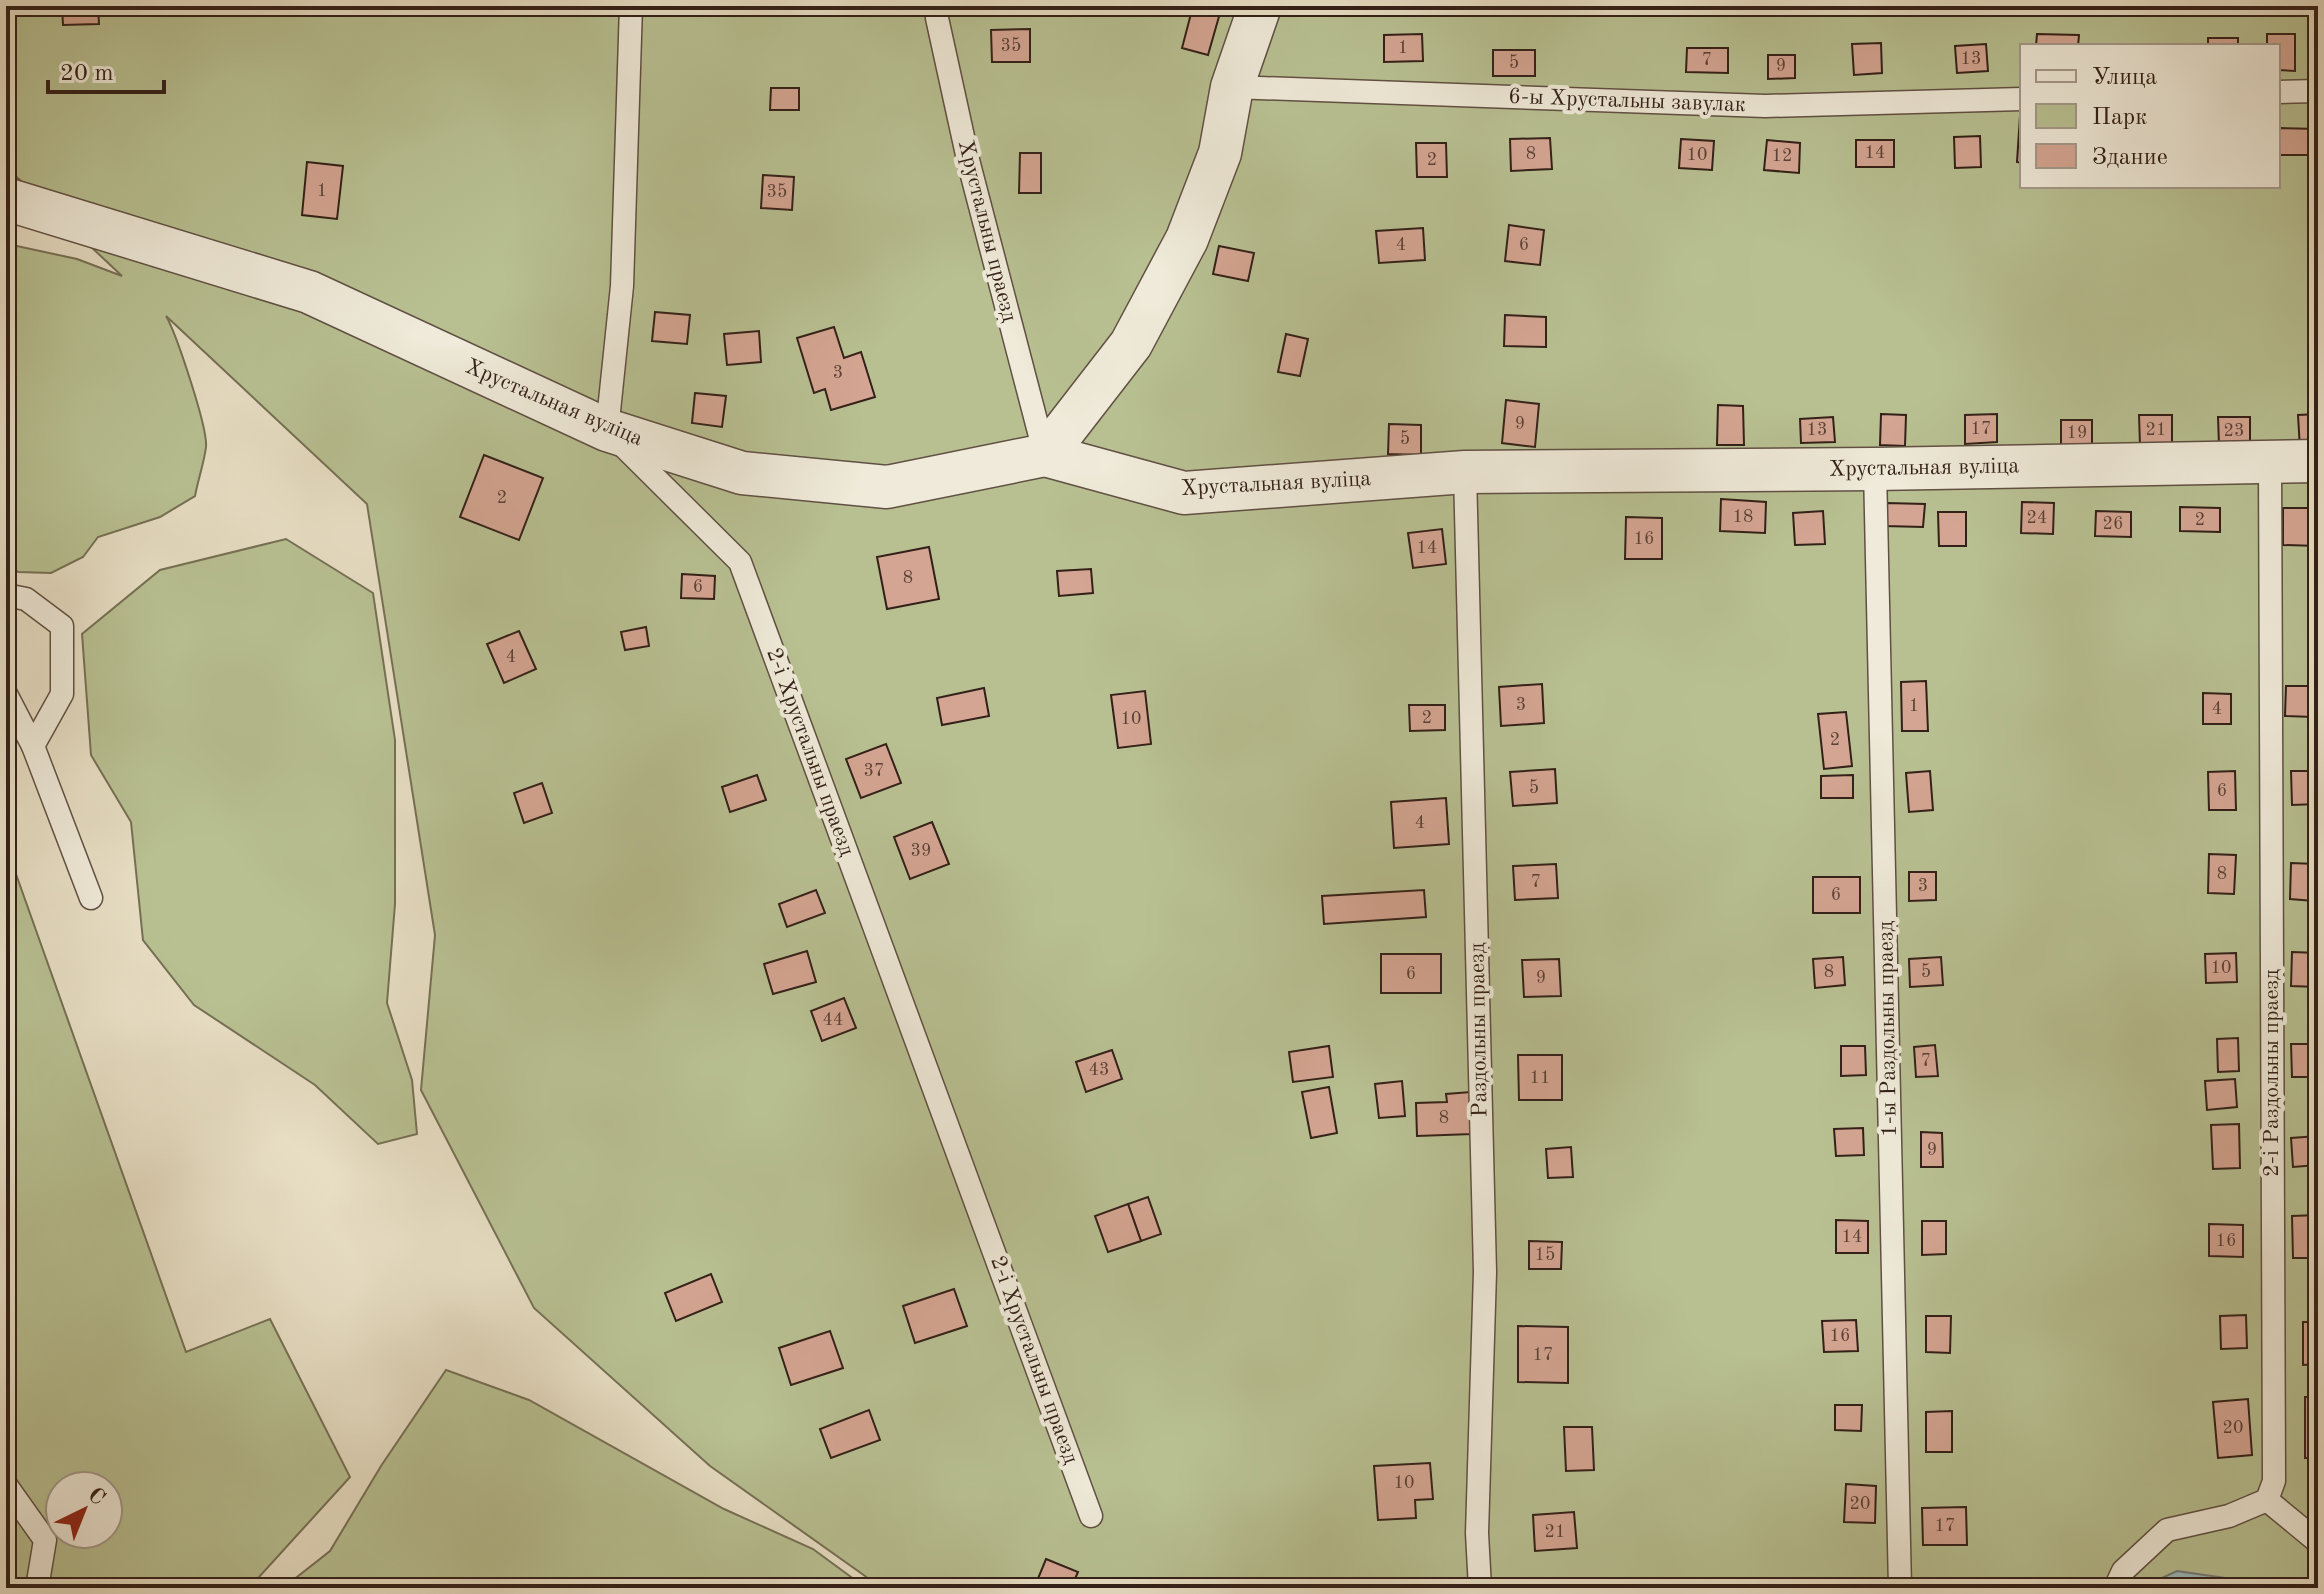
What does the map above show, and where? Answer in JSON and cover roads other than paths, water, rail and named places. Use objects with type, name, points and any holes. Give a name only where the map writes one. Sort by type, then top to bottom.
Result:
[{"type":"street","points":[[1045,455],[1131,344],[1187,239],[1220,153],[1232,87],[1260,6]]},
{"type":"street","name":"Хрустальная вуліца","points":[[6,199],[309,292],[607,430],[742,473],[887,487],[1045,455],[1184,493],[1465,472],[2318,461]]},
{"type":"lane","points":[[607,430],[622,286],[631,6]]},
{"type":"lane","name":"Хрустальны праезд","points":[[937,6],[969,164],[1045,455]]},
{"type":"lane","name":"6-ы Хрустальны завулак","points":[[1232,87],[1765,106],[2020,99]]},
{"type":"lane","points":[[2280,92],[2318,91]]},
{"type":"lane","name":"2-і Хрустальны праезд","points":[[607,430],[740,562],[1091,1516]]},
{"type":"lane","name":"2-і Раздольны праезд","points":[[2267,1500],[2274,1481],[2270,461]]},
{"type":"lane","name":"1-ы Раздольны праезд","points":[[1875,469],[1900,1588]]},
{"type":"lane","name":"Раздольны праезд","points":[[1465,472],[1485,1272],[1477,1533],[1480,1588]]},
{"type":"lane","points":[[6,595],[26,599],[62,626],[62,694],[33,746]]},
{"type":"lane","points":[[6,694],[33,746],[91,898]]},
{"type":"lane","points":[[6,1485],[45,1540],[37,1588]]},
{"type":"lane","points":[[2115,1588],[2123,1571],[2167,1530],[2229,1516],[2267,1500],[2318,1542]]},
{"type":"water","points":[[2177,1571],[2232,1579],[2258,1588],[2140,1588]]}]
